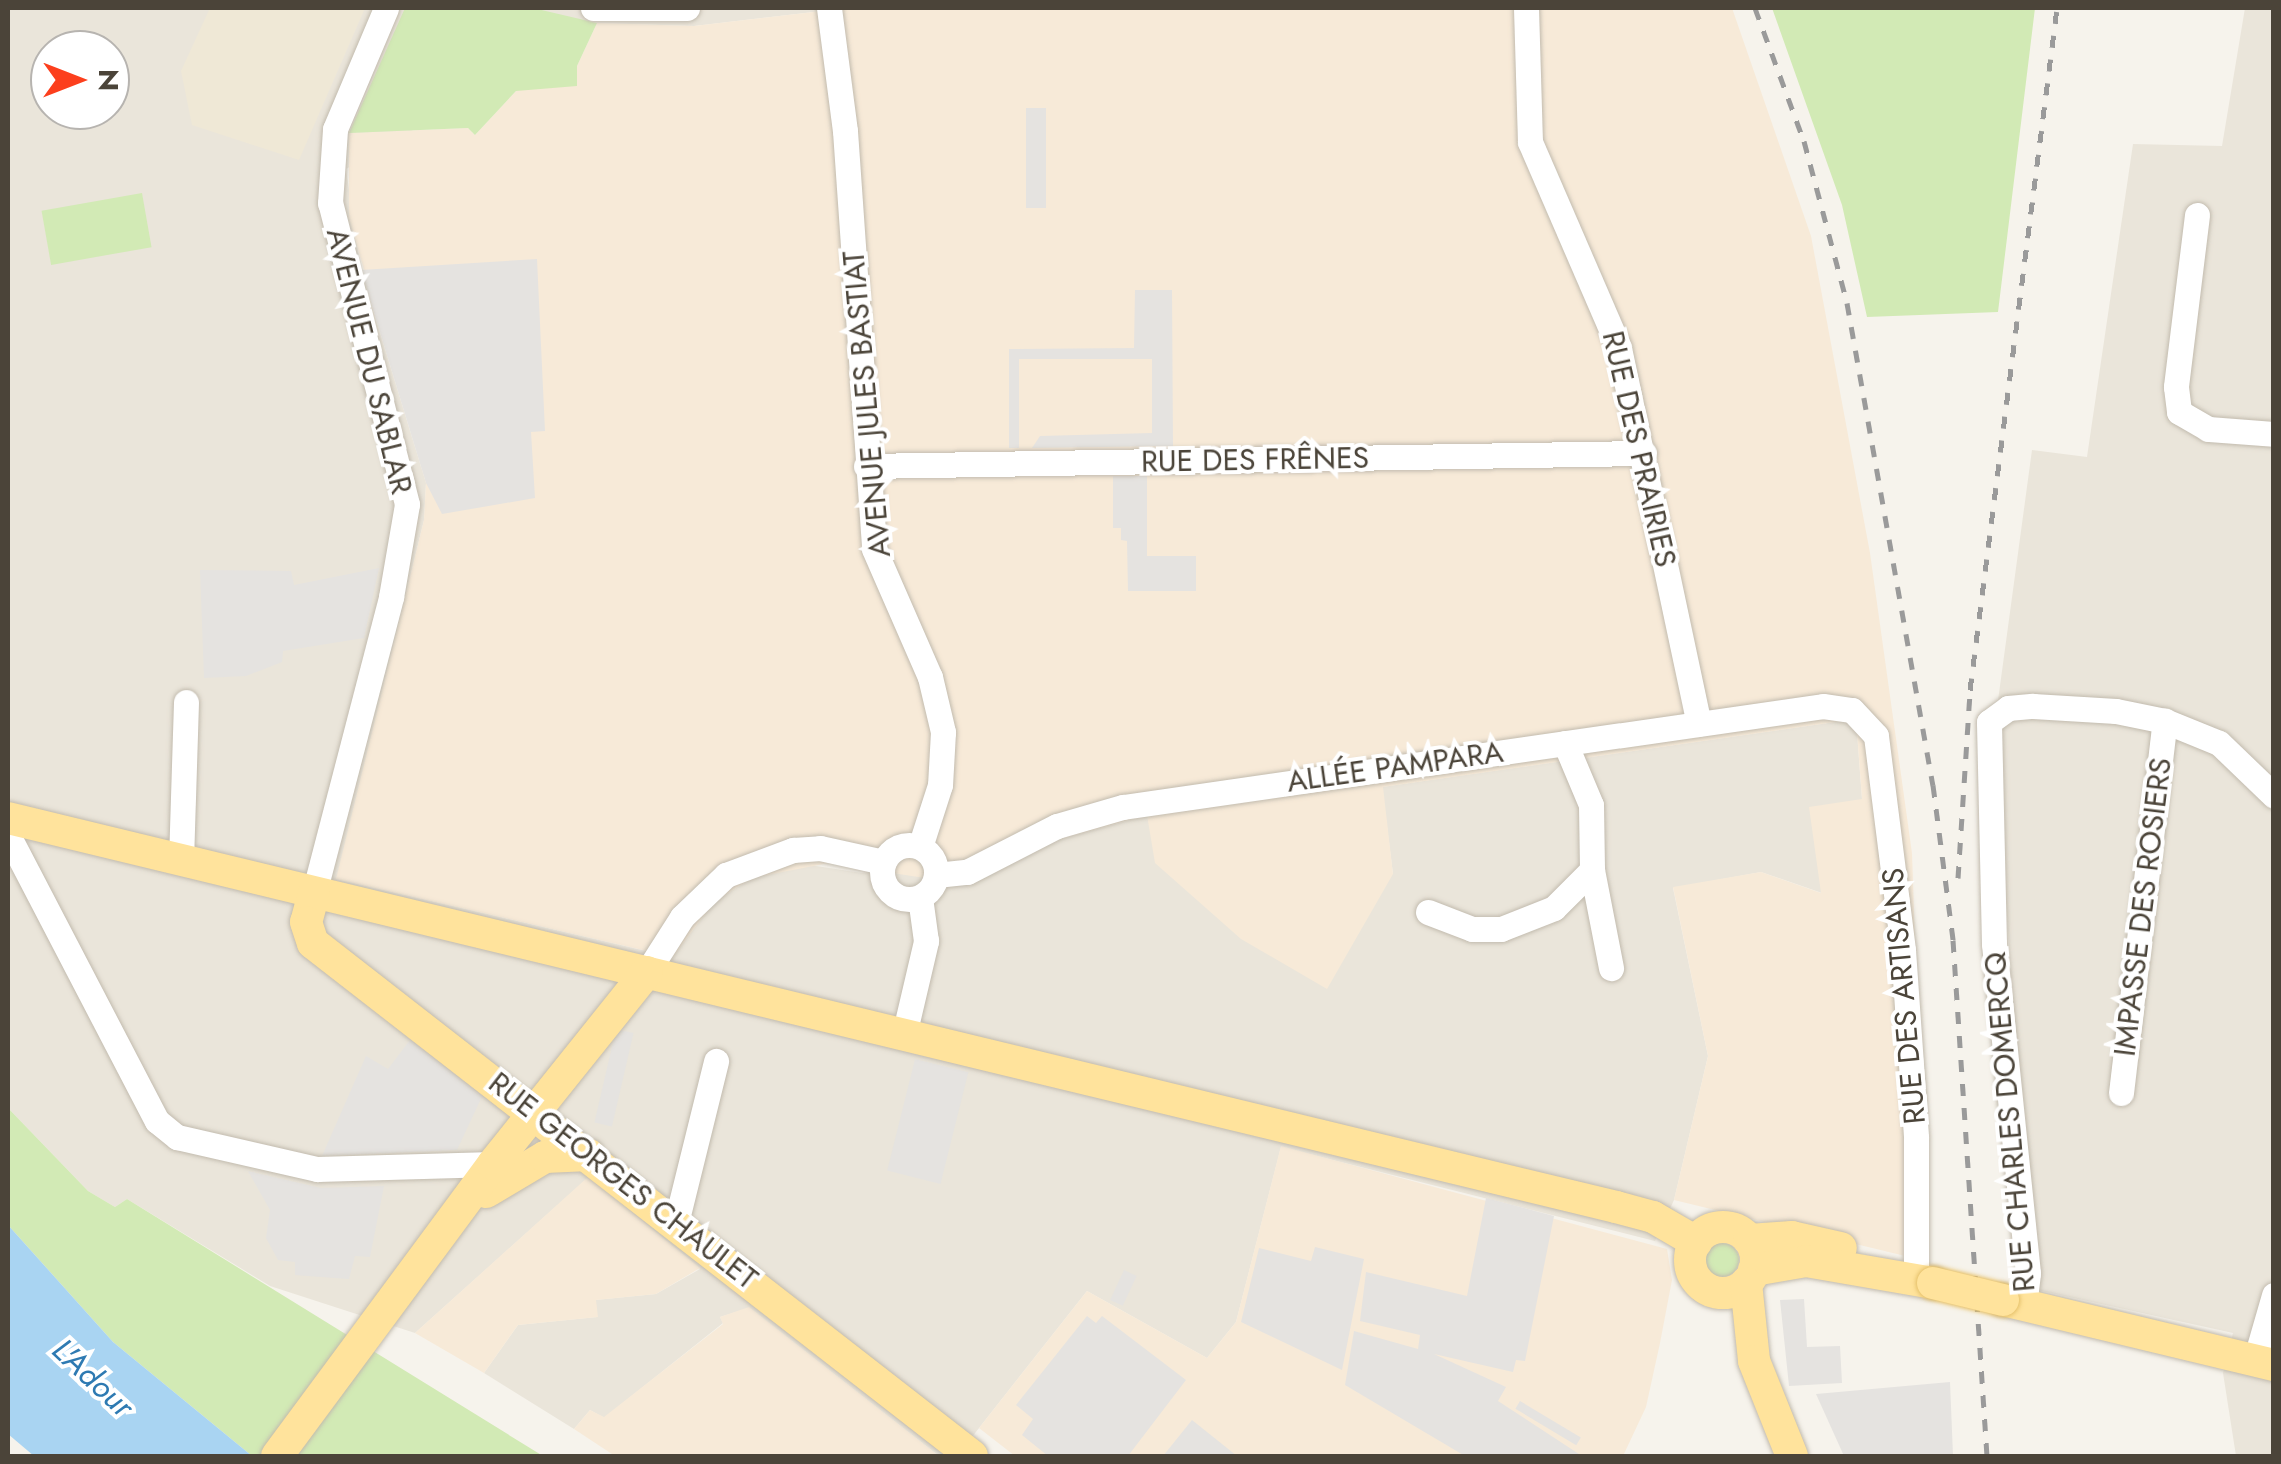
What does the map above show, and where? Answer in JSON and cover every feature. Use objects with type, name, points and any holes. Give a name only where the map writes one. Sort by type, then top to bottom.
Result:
[{"type":"main road","points":[[8,818],[1653,1217],[1696,1242]]},
{"type":"main road","name":"RUE GEORGES CHAULET","points":[[314,893],[306,922],[313,942],[972,1456]]},
{"type":"main road","points":[[278,1456],[493,1164],[538,1115],[647,972]]},
{"type":"main road","points":[[459,1214],[516,1169],[545,1157],[590,1155]]},
{"type":"main road","points":[[1696,1242],[1722,1228],[1742,1272],[1779,1456]]},
{"type":"main road","points":[[1696,1242],[1692,1271],[1704,1288],[1742,1272],[1806,1261],[1895,1281],[1916,1279],[2264,1363]]},
{"type":"main road","points":[[1742,1272],[1754,1361],[1792,1456]]},
{"type":"street","name":"AVENUE DU SABLAR","points":[[314,893],[372,674],[407,504],[330,203],[335,129],[386,8]]},
{"type":"street","points":[[593,8],[687,8]]},
{"type":"street","name":"AVENUE JULES BASTIAT","points":[[829,8],[845,131],[874,549],[940,705],[940,784],[920,847]]},
{"type":"street","name":"RUE DES PRAIRIES","points":[[1526,8],[1528,110],[1539,174],[1607,310],[1644,453],[1700,724]]},
{"type":"street","points":[[2198,215],[2176,387],[2179,412],[2208,429],[2274,434]]},
{"type":"street","name":"RUE DES FRÊNES","points":[[866,466],[1644,453]]},
{"type":"street","points":[[181,861],[186,702]]},
{"type":"street","name":"ALLÉE PAMPARA","points":[[936,875],[966,872],[1057,826],[1123,807],[1823,706],[1865,718]]},
{"type":"street","name":"RUE CHARLES DOMERCQ","points":[[2014,1303],[2025,1234],[1994,944],[1989,722],[2008,708],[2082,708],[2165,722]]},
{"type":"street","name":"RUE DES ARTISANS","points":[[1865,718],[1876,736],[1903,950],[1916,1138],[1916,1279]]},
{"type":"street","points":[[2165,722],[2219,743],[2274,796]]},
{"type":"street","name":"IMPASSE DES ROSIERS","points":[[2121,1092],[2165,722]]},
{"type":"street","points":[[1564,743],[1591,805],[1592,870],[1611,968]]},
{"type":"street","points":[[8,835],[157,1121],[177,1137],[317,1168],[493,1164]]},
{"type":"street","points":[[904,1035],[926,941],[920,897],[936,875],[932,858],[920,847],[894,848],[883,862],[887,888],[902,898],[920,897]]},
{"type":"street","points":[[647,972],[682,918],[726,875],[793,850],[820,848],[883,862]]},
{"type":"street","points":[[1428,912],[1472,928],[1501,929],[1554,908],[1592,870]]},
{"type":"street","points":[[676,1223],[716,1061]]},
{"type":"street","points":[[2264,1363],[2274,1295]]},
{"type":"shaded area","points":[[8,8],[848,8],[694,26],[597,23],[346,169],[361,270],[426,483],[424,520],[337,879],[672,957],[714,902],[752,878],[803,864],[862,873],[1028,848],[1148,815],[1393,874],[1382,787],[1856,719],[1862,799],[1822,893],[1761,872],[1673,888],[1708,1056],[1674,1200],[1655,1241],[1281,1147],[1236,1322],[1207,1358],[1087,1291],[957,1456],[939,1456],[749,1308],[720,1317],[723,1323],[604,1418],[590,1410],[574,1429],[484,1373],[518,1325],[597,1317],[595,1300],[656,1294],[700,1269],[589,1177],[415,1333],[270,1286],[127,1199],[115,1207],[88,1191],[8,1108]]},
{"type":"shaded area","points":[[210,8],[365,8],[299,160],[192,125],[181,71]]},
{"type":"shaded area","points":[[848,8],[1732,8],[1811,236],[1870,553],[1912,853],[1926,1261],[1674,1200],[1708,1056],[1673,887],[1761,872],[1821,893],[1809,807],[1862,799],[1856,719],[1383,787],[1393,874],[1327,989],[1241,939],[1155,863],[1147,815],[1028,848],[969,885],[829,863],[752,878],[714,902],[673,957],[336,879],[424,520],[426,483],[349,218],[349,133],[468,128],[475,135],[516,91],[577,66],[597,23],[694,26]]},
{"type":"shaded area","points":[[2245,8],[2273,8],[2273,1456],[2236,1456],[2223,1373],[2233,1333],[2033,1289],[1994,730],[2032,450],[2087,457],[2133,144],[2222,146]]},
{"type":"shaded area","points":[[1026,108],[1046,108],[1046,208],[1026,208]]},
{"type":"shaded area","points":[[537,259],[545,431],[531,432],[535,498],[442,514],[426,483],[361,270]]},
{"type":"shaded area","points":[[1135,290],[1172,290],[1173,446],[1032,448],[1040,436],[1152,433],[1152,359],[1019,359],[1019,448],[1009,448],[1009,349],[1134,348]]},
{"type":"shaded area","points":[[1113,476],[1147,476],[1147,556],[1196,556],[1196,591],[1128,591],[1127,541],[1121,540],[1121,528],[1113,528]]},
{"type":"shaded area","points":[[379,568],[364,638],[283,651],[282,662],[246,676],[204,678],[200,570],[291,571],[294,585]]},
{"type":"shaded area","points":[[616,1029],[634,1033],[612,1127],[594,1123]]},
{"type":"shaded area","points":[[413,1036],[485,1090],[457,1150],[322,1156],[366,1056],[388,1069]]},
{"type":"shaded area","points":[[915,1059],[968,1072],[941,1184],[887,1171]]},
{"type":"shaded area","points":[[1281,1146],[1667,1249],[1672,1280],[1660,1343],[1646,1407],[1623,1456],[1015,1456],[979,1428],[1087,1291],[1207,1358],[1236,1322]]},
{"type":"shaded area","points":[[248,1171],[321,1188],[384,1186],[370,1257],[355,1256],[349,1279],[295,1275],[295,1262],[278,1260],[266,1238],[270,1210]]},
{"type":"shaded area","points":[[588,1177],[700,1268],[656,1294],[596,1300],[598,1317],[518,1325],[484,1373],[415,1333]]},
{"type":"shaded area","points":[[1486,1198],[1554,1216],[1525,1361],[1516,1360],[1513,1372],[1434,1354],[1506,1387],[1498,1401],[1582,1456],[1465,1456],[1345,1385],[1354,1331],[1418,1349],[1420,1335],[1360,1321],[1366,1272],[1467,1296]]},
{"type":"shaded area","points":[[1315,1247],[1364,1259],[1342,1370],[1241,1322],[1259,1248],[1311,1261]]},
{"type":"shaded area","points":[[1124,1270],[1137,1276],[1123,1306],[1110,1300]]},
{"type":"shaded area","points":[[1804,1299],[1807,1347],[1840,1346],[1842,1383],[1789,1386],[1780,1300]]},
{"type":"shaded area","points":[[749,1307],[939,1456],[615,1456],[574,1429],[590,1410],[604,1417],[723,1324],[720,1317]]},
{"type":"shaded area","points":[[1087,1316],[1096,1323],[1102,1316],[1186,1380],[1128,1456],[1048,1456],[1022,1435],[1033,1419],[1016,1405]]},
{"type":"shaded area","points":[[1950,1382],[1953,1456],[1844,1456],[1816,1394]]},
{"type":"shaded area","points":[[1520,1401],[1581,1438],[1576,1445],[1515,1409]]},
{"type":"shaded area","points":[[1192,1420],[1237,1456],[1163,1456]]},
{"type":"green space","points":[[405,8],[533,8],[597,23],[577,66],[577,86],[516,91],[475,135],[468,128],[349,133]]},
{"type":"green space","points":[[1772,8],[2035,8],[1998,312],[1867,317],[1842,205]]},
{"type":"green space","points":[[142,193],[152,247],[51,265],[42,211]]},
{"type":"green space","points":[[8,1108],[88,1191],[115,1207],[127,1199],[543,1456],[252,1456],[113,1342],[8,1225]]},
{"type":"green space","points":[[1722,1243],[1734,1248],[1739,1260],[1734,1272],[1722,1277],[1710,1272],[1705,1260],[1710,1248]]},
{"type":"water","name":"L'Adour","points":[[8,1225],[113,1342],[252,1456],[34,1456],[8,1434]]},
{"type":"railway","points":[[1755,8],[1804,141],[1847,303],[1933,785],[1953,940],[1987,1456]]},
{"type":"railway","points":[[1958,878],[1970,690],[2057,8]]}]
